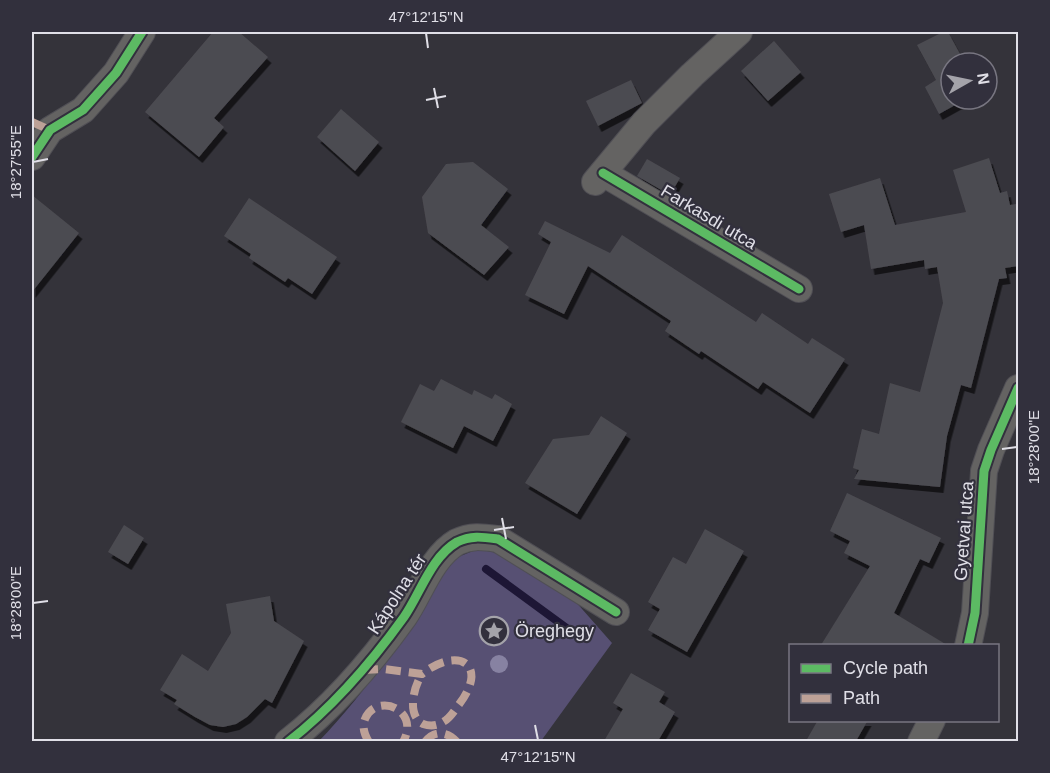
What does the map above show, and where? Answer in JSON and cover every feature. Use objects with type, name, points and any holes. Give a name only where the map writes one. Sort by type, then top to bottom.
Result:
[{"type":"street","points":[[32,157],[41,126],[83,110],[116,73],[142,32]]},
{"type":"street","name":"Farkasdi utca","points":[[739,32],[644,123],[599,178],[799,289]]},
{"type":"street","name":"Gyetvai utca","points":[[968,644],[975,613],[984,471],[1018,388]]},
{"type":"street","name":"Kápolna tér","points":[[288,741],[312,723],[371,661],[405,615],[439,559],[456,543],[475,536],[498,539],[616,612]]},
{"type":"street","points":[[921,741],[931,722]]},
{"type":"shaded area","points":[[478,549],[497,553],[575,601],[612,643],[541,741],[318,742],[371,680],[446,568],[458,557]]},
{"type":"building","points":[[213,32],[239,32],[268,57],[214,118],[224,127],[199,157],[145,112]]},
{"type":"building","points":[[943,32],[948,32],[958,51],[939,51],[939,111],[944,111],[939,114],[925,87],[936,80],[917,45]]},
{"type":"building","points":[[774,41],[801,72],[768,101],[741,71]]},
{"type":"building","points":[[631,80],[642,103],[598,126],[586,101]]},
{"type":"building","points":[[341,109],[379,142],[355,171],[317,137]]},
{"type":"building","points":[[989,158],[1000,193],[1007,191],[1010,205],[1016,204],[1018,266],[1005,268],[1007,278],[999,279],[971,388],[961,385],[947,436],[940,487],[854,479],[859,470],[853,468],[862,429],[879,434],[890,383],[920,392],[943,303],[937,267],[925,269],[924,260],[871,269],[864,225],[841,232],[829,194],[880,178],[895,225],[966,212],[953,170]]},
{"type":"building","points":[[647,159],[680,178],[670,195],[637,176]]},
{"type":"building","points":[[473,162],[508,189],[481,225],[509,247],[484,275],[428,233],[422,197],[446,164]]},
{"type":"building","points":[[32,195],[79,233],[32,292]]},
{"type":"building","points":[[249,198],[337,257],[312,294],[288,278],[285,282],[249,258],[251,254],[224,236]]},
{"type":"building","points":[[545,221],[610,253],[622,235],[756,322],[762,313],[808,344],[812,338],[845,359],[810,413],[763,382],[758,389],[701,351],[699,354],[665,331],[671,321],[588,266],[564,314],[525,295],[551,242],[538,234]]},
{"type":"building","points":[[441,379],[472,395],[474,390],[492,399],[495,394],[512,404],[493,441],[464,426],[453,448],[401,422],[420,384],[434,391]]},
{"type":"building","points":[[601,416],[627,433],[577,514],[525,483],[553,439],[589,435]]},
{"type":"building","points":[[847,493],[941,538],[929,563],[920,559],[894,613],[945,644],[822,644],[870,566],[844,553],[850,541],[830,531]]},
{"type":"building","points":[[124,525],[144,538],[128,564],[108,552]]},
{"type":"building","points":[[705,529],[744,551],[687,652],[648,630],[660,609],[648,602],[673,557],[686,564]]},
{"type":"building","points":[[270,596],[274,621],[304,641],[272,703],[265,699],[247,717],[236,724],[223,727],[210,725],[195,717],[174,704],[177,700],[160,690],[182,654],[208,671],[231,633],[226,604]]},
{"type":"building","points":[[631,673],[665,692],[659,702],[675,712],[658,741],[604,741],[623,709],[613,703]]},
{"type":"building","points":[[817,722],[867,722],[856,741],[806,741]]},
{"type":"waterway","points":[[486,569],[572,632]]},
{"type":"marked path","points":[[32,122],[50,130]]},
{"type":"marked path","points":[[363,670],[384,669],[422,674],[448,661],[466,664],[471,670],[467,692],[450,716],[437,725],[423,724],[415,714],[414,693],[422,674]]},
{"type":"marked path","points":[[369,742],[364,731],[365,719],[379,706],[395,708],[402,713],[407,731],[403,742]]},
{"type":"marked path","points":[[425,742],[432,735],[441,733],[457,742]]},
{"type":"cycle path","points":[[32,157],[50,130],[83,110],[116,73],[142,32]]},
{"type":"cycle path","points":[[603,173],[799,289]]},
{"type":"cycle path","points":[[968,644],[975,613],[984,471],[1018,388]]},
{"type":"cycle path","points":[[288,742],[336,699],[365,668],[404,617],[440,557],[457,542],[467,538],[498,539],[616,612]]},
{"type":"place","name":"Öreghegy","points":[[494,631]]}]
